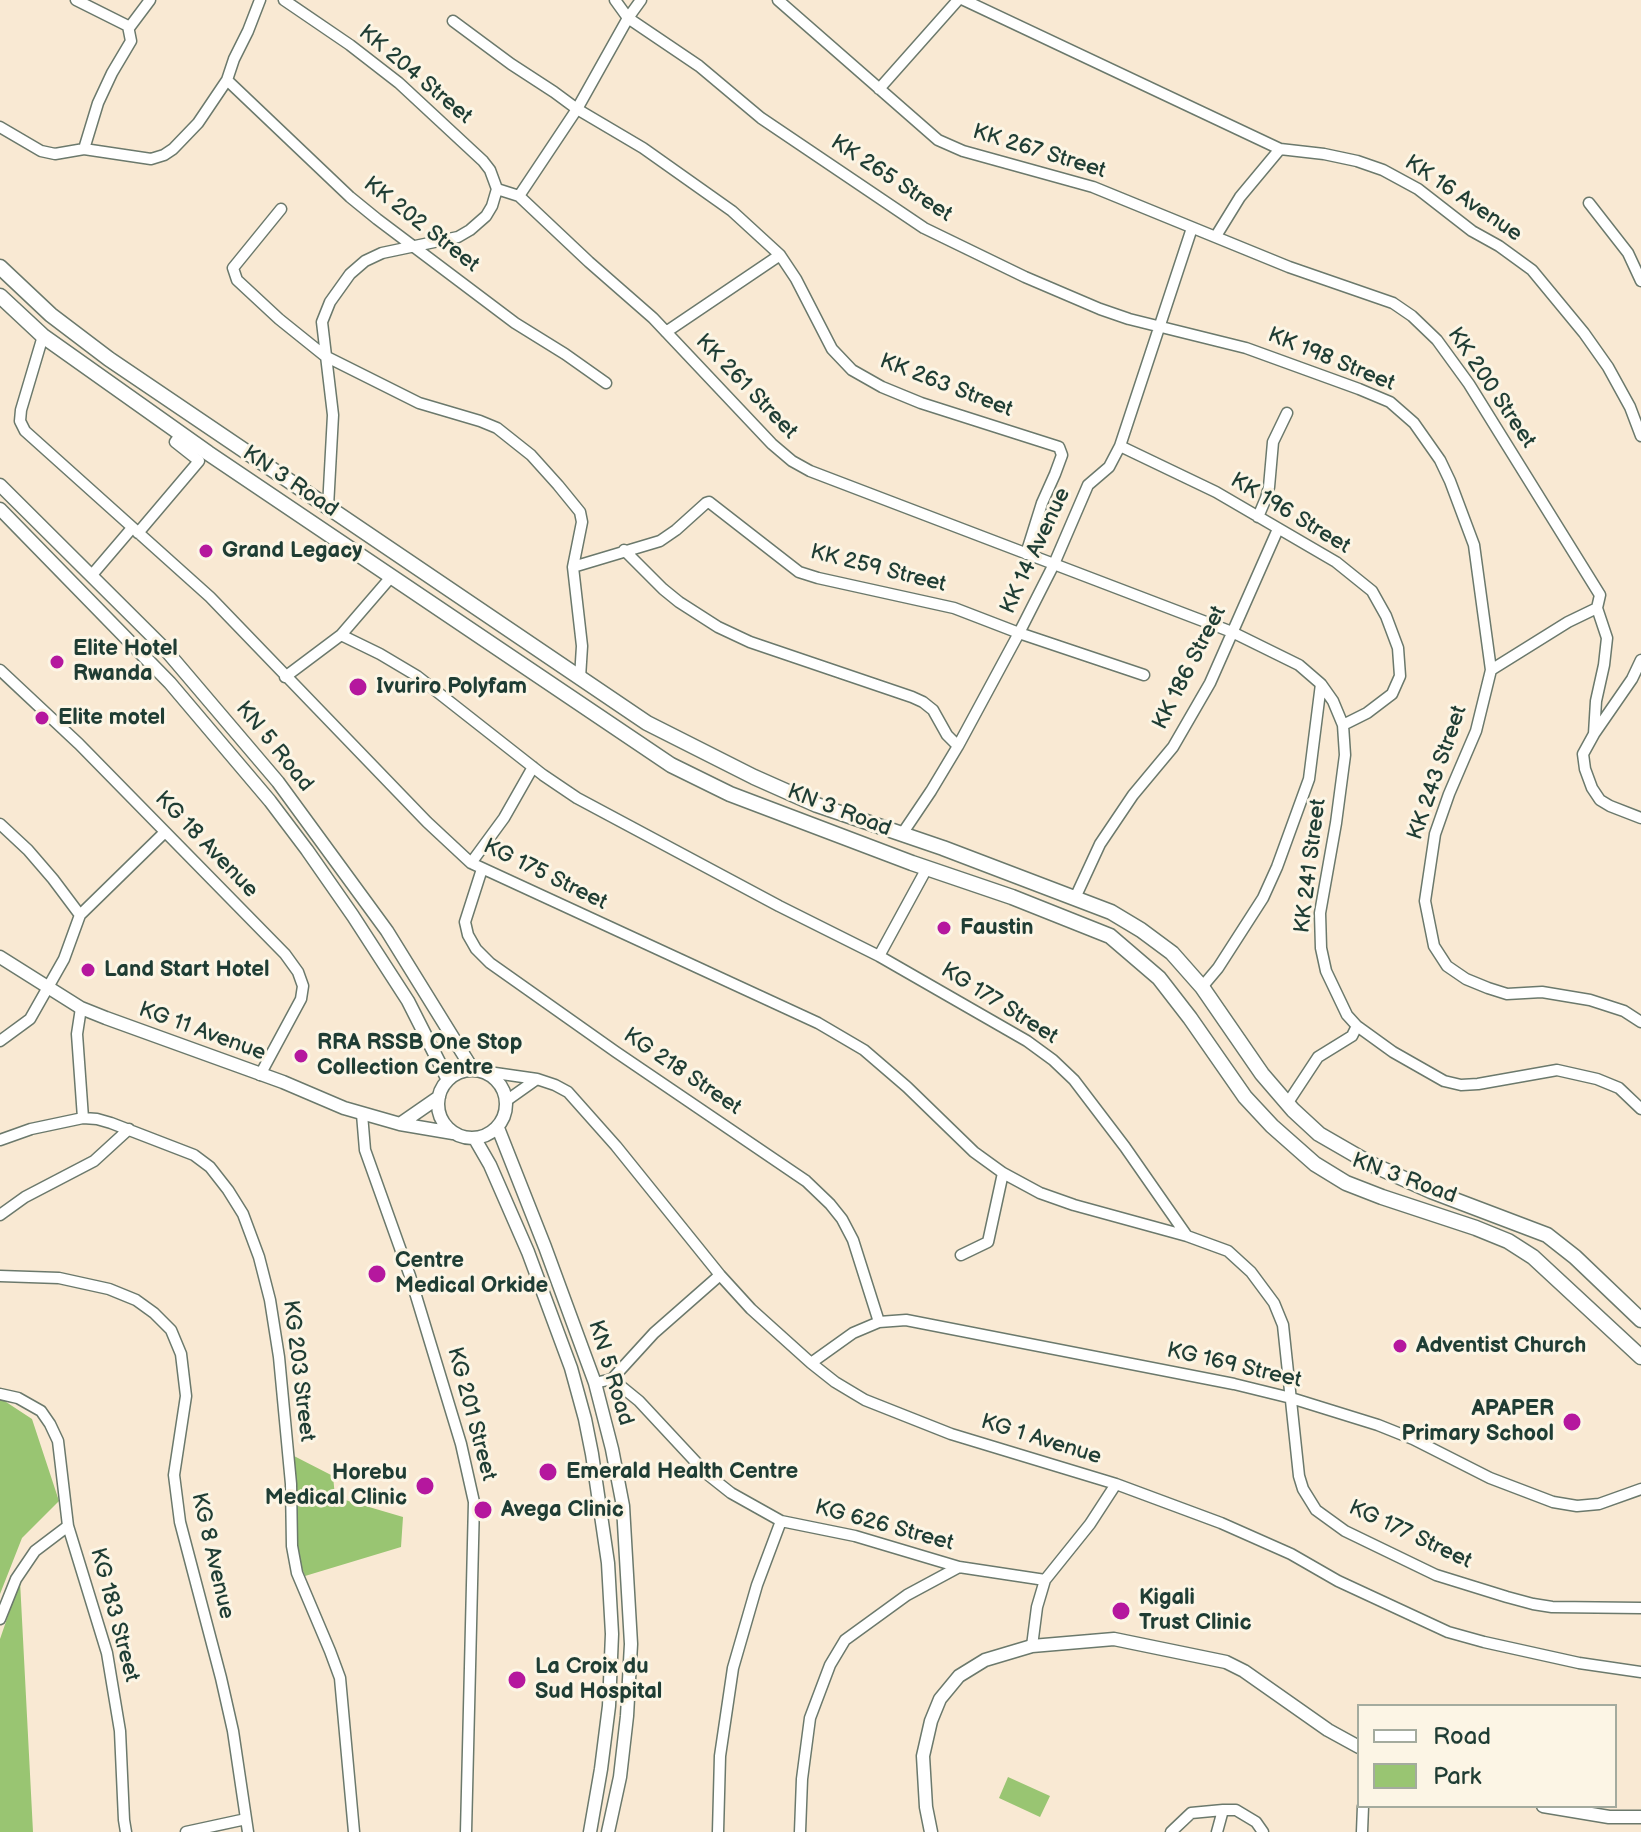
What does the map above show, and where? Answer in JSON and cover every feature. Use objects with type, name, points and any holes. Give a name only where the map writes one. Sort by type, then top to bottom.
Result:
[{"type":"highway","name":"KN 3 Road","points":[[0,267],[56,318],[109,359],[647,723],[817,805],[1075,898],[1111,912],[1141,930],[1172,953],[1202,987],[1262,1074],[1287,1104],[1319,1134],[1371,1164],[1431,1191],[1547,1235],[1575,1257],[1641,1320]]},
{"type":"highway","name":"KN 3 Road","points":[[0,296],[43,336],[181,434],[671,765],[730,794],[1110,936],[1159,978],[1245,1097],[1315,1164],[1346,1183],[1508,1241],[1533,1257],[1641,1357]]},
{"type":"highway","points":[[43,336],[56,318]]},
{"type":"highway","points":[[671,765],[678,740]]},
{"type":"main road","name":"KN 5 Road","points":[[0,485],[164,648],[278,782],[387,931],[477,1071]]},
{"type":"main road","name":"KN 5 Road","points":[[0,509],[170,683],[270,801],[353,916],[408,1001],[448,1080]]},
{"type":"main road","name":"KG 11 Avenue","points":[[0,957],[81,1008],[362,1114],[453,1133]]},
{"type":"main road","points":[[477,1071],[490,1075],[504,1091],[503,1120],[491,1133],[475,1139],[463,1138],[445,1126],[440,1117],[439,1097],[455,1074],[477,1071]]},
{"type":"main road","points":[[400,1124],[439,1097]]},
{"type":"main road","name":"KN 5 Road","points":[[498,1128],[595,1383],[623,1506],[631,1644],[620,1777],[608,1832]]},
{"type":"main road","name":"KN 5 Road","points":[[475,1139],[490,1165],[528,1252],[571,1368],[592,1454],[608,1563],[612,1634],[609,1706],[590,1832]]},
{"type":"main road","points":[[931,1832],[923,1756],[940,1699],[959,1676],[985,1660],[1032,1646],[1114,1639],[1226,1662],[1357,1746]]},
{"type":"main road","points":[[1555,1808],[1609,1817],[1641,1817]]},
{"type":"street","points":[[64,0],[75,0],[121,22],[129,28],[131,41],[98,103],[84,149]]},
{"type":"street","points":[[129,28],[150,0]]},
{"type":"street","points":[[0,127],[41,151],[55,154],[84,149],[151,159],[164,155],[198,123],[227,80],[260,0]]},
{"type":"street","name":"KK 204 Street","points":[[284,0],[399,83],[483,161],[490,170],[496,193]]},
{"type":"street","points":[[615,0],[628,18]]},
{"type":"street","points":[[519,196],[577,109],[641,0]]},
{"type":"street","name":"KK 267 Street","points":[[778,0],[938,140],[963,151],[1093,187],[1192,228]]},
{"type":"street","points":[[879,89],[958,0]]},
{"type":"street","name":"KK 16 Avenue","points":[[964,0],[1280,149],[1357,161],[1383,170],[1418,189],[1472,231],[1532,270],[1608,367],[1630,407],[1641,436]]},
{"type":"street","name":"KK 265 Street","points":[[628,18],[699,66],[761,118],[924,228],[1100,309],[1159,326]]},
{"type":"street","name":"KK 263 Street","points":[[453,21],[577,109],[643,148],[732,211],[780,255],[832,349],[852,370],[921,403],[1059,447],[1062,451],[1055,474],[1026,554]]},
{"type":"street","name":"KK 202 Street","points":[[227,80],[350,197],[515,323],[606,383]]},
{"type":"street","points":[[1216,236],[1240,197],[1280,149]]},
{"type":"street","points":[[328,507],[333,415],[322,322],[330,302],[350,274],[365,261],[382,253],[458,237],[470,230],[486,216],[496,193]]},
{"type":"street","name":"KK 261 Street","points":[[496,193],[519,196],[653,318],[772,444],[792,461],[810,471],[1232,632],[1299,665],[1321,684]]},
{"type":"street","points":[[1589,203],[1628,253],[1641,281]]},
{"type":"street","points":[[281,209],[233,268],[237,280],[325,356],[419,403],[480,421],[510,436],[540,465],[580,512],[582,522],[573,567],[582,646],[580,678]]},
{"type":"street","name":"KK 14 Avenue","points":[[902,834],[958,746],[1019,633],[1054,564],[1088,485],[1109,467],[1120,446],[1192,228]]},
{"type":"street","name":"KK 200 Street","points":[[1192,228],[1289,267],[1393,303],[1437,340],[1469,384],[1600,595],[1597,608],[1607,638],[1596,701],[1594,734]]},
{"type":"street","points":[[666,332],[780,255]]},
{"type":"street","name":"KK 198 Street","points":[[1159,326],[1246,348],[1359,389],[1390,402],[1414,423],[1440,460],[1474,545],[1491,670]]},
{"type":"street","name":"KG 175 Street","points":[[43,336],[21,410],[20,421],[25,431],[210,597],[427,822],[471,863],[841,1036],[864,1050],[907,1087],[974,1152],[1003,1173],[1040,1193],[1187,1236]]},
{"type":"street","points":[[1258,517],[1269,487],[1273,442],[1287,413]]},
{"type":"street","points":[[91,576],[199,461],[175,442],[181,434]]},
{"type":"street","name":"KK 196 Street","points":[[1120,446],[1216,492],[1336,562],[1372,591],[1398,648],[1400,676],[1392,694],[1367,713],[1343,725]]},
{"type":"street","name":"KK 259 Street","points":[[573,567],[660,541],[709,502],[799,572],[954,608],[1019,633]]},
{"type":"street","name":"KK 186 Street","points":[[1075,898],[1100,844],[1133,795],[1173,747],[1210,683],[1278,529]]},
{"type":"street","points":[[624,550],[679,602],[718,627],[750,642],[923,702],[933,710],[947,735],[958,746]]},
{"type":"street","points":[[285,677],[341,635],[391,577]]},
{"type":"street","points":[[1491,670],[1568,622],[1597,608]]},
{"type":"street","points":[[1019,633],[1144,675]]},
{"type":"street","name":"KG 177 Street","points":[[341,635],[417,676],[577,798],[879,956],[1027,1041],[1053,1060],[1074,1080],[1187,1236],[1228,1251],[1251,1272],[1274,1303],[1283,1325],[1299,1476],[1316,1510],[1345,1531],[1436,1575],[1533,1604],[1641,1608]]},
{"type":"street","points":[[1641,660],[1583,754],[1592,788],[1600,800],[1641,818]]},
{"type":"street","name":"KG 18 Avenue","points":[[0,670],[79,744],[285,954],[298,972],[303,986],[301,999],[260,1075]]},
{"type":"street","name":"KK 243 Street","points":[[1491,670],[1476,731],[1435,834],[1425,901],[1434,946],[1447,966],[1466,979],[1488,988],[1507,994],[1542,992],[1590,1000],[1624,1011],[1641,1022]]},
{"type":"street","points":[[1321,684],[1333,701],[1343,725]]},
{"type":"street","points":[[1202,987],[1218,968],[1263,898],[1277,867],[1309,779],[1321,684]]},
{"type":"street","name":"KK 241 Street","points":[[1343,725],[1345,755],[1320,913],[1321,948],[1326,971],[1347,1015],[1393,1052],[1444,1081],[1461,1085],[1478,1084],[1557,1070],[1597,1079],[1619,1088],[1641,1109]]},
{"type":"street","points":[[471,863],[504,818],[533,767]]},
{"type":"street","points":[[0,824],[28,850],[80,915]]},
{"type":"street","points":[[0,1041],[30,1019],[64,959],[80,915],[165,832]]},
{"type":"street","points":[[879,956],[927,868]]},
{"type":"street","name":"KG 218 Street","points":[[482,869],[465,922],[476,949],[490,963],[616,1052],[806,1181],[842,1219],[853,1240],[879,1322]]},
{"type":"street","points":[[0,1140],[31,1129],[83,1118],[77,1034],[81,1008]]},
{"type":"street","points":[[1287,1104],[1318,1057],[1352,1036],[1357,1026]]},
{"type":"street","name":"KG 1 Avenue","points":[[477,1071],[537,1079],[568,1092],[751,1309],[811,1363],[865,1400],[951,1434],[1116,1484],[1221,1523],[1448,1632],[1566,1660],[1641,1672]]},
{"type":"street","points":[[506,1101],[537,1079]]},
{"type":"street","name":"KG 201 Street","points":[[362,1114],[365,1150],[410,1276],[461,1444],[474,1502],[466,1832]]},
{"type":"street","name":"KG 203 Street","points":[[83,1118],[129,1129],[194,1155],[210,1167],[243,1214],[270,1300],[280,1371],[291,1484],[292,1546],[297,1573],[340,1678],[354,1832]]},
{"type":"street","points":[[0,1215],[25,1197],[94,1161],[129,1129]]},
{"type":"street","points":[[961,1255],[988,1242],[1003,1173]]},
{"type":"street","points":[[595,1383],[612,1379],[654,1333],[720,1275]]},
{"type":"street","name":"KG 8 Avenue","points":[[0,1276],[59,1278],[109,1289],[136,1300],[171,1330],[181,1354],[186,1396],[174,1475],[180,1522],[233,1731],[248,1832]]},
{"type":"street","name":"KG 169 Street","points":[[811,1363],[853,1333],[879,1322],[906,1320],[1234,1384],[1291,1398],[1390,1429],[1490,1478],[1553,1502],[1577,1506],[1599,1504],[1641,1489]]},
{"type":"street","name":"KG 626 Street","points":[[612,1379],[639,1401],[707,1474],[731,1493],[781,1521],[855,1536],[959,1567],[1045,1580]]},
{"type":"street","points":[[0,1394],[18,1398],[41,1411],[50,1424],[58,1441],[68,1526]]},
{"type":"street","points":[[1032,1646],[1037,1607],[1045,1580],[1090,1524],[1116,1484]]},
{"type":"street","points":[[718,1832],[720,1756],[733,1668],[757,1585],[781,1521]]},
{"type":"street","name":"KG 183 Street","points":[[0,1619],[16,1579],[35,1551],[68,1526],[107,1653],[120,1731],[126,1832]]},
{"type":"street","points":[[800,1832],[802,1779],[810,1718],[830,1665],[845,1640],[867,1623],[907,1595],[959,1567]]},
{"type":"street","points":[[1362,1832],[1363,1808]]},
{"type":"street","points":[[1171,1832],[1191,1813],[1223,1810],[1236,1810],[1256,1822],[1263,1832]]},
{"type":"street","points":[[1217,1832],[1223,1810]]},
{"type":"street","points":[[186,1832],[246,1819]]},
{"type":"green space","points":[[0,1398],[32,1419],[59,1501],[22,1538],[0,1594]]},
{"type":"green space","points":[[294,1456],[333,1476],[335,1497],[403,1517],[401,1547],[305,1576],[295,1550]]},
{"type":"green space","points":[[20,1581],[33,1832],[0,1832],[0,1639]]},
{"type":"green space","points":[[1008,1777],[1050,1796],[1040,1817],[999,1798]]},
{"type":"place","name":"Grand Legacy","points":[[206,551]]},
{"type":"place","name":"Elite Hotel Rwanda","points":[[57,662]]},
{"type":"place","name":"Ivuriro Polyfam","points":[[358,687]]},
{"type":"place","name":"Elite motel","points":[[42,718]]},
{"type":"place","name":"Faustin","points":[[944,928]]},
{"type":"place","name":"Land Start Hotel","points":[[88,970]]},
{"type":"place","name":"RRA RSSB One Stop Collection Centre","points":[[301,1056]]},
{"type":"place","name":"Centre Medical Orkide","points":[[377,1274]]},
{"type":"place","name":"Adventist Church","points":[[1400,1346]]},
{"type":"place","name":"APAPER Primary School","points":[[1572,1422]]},
{"type":"place","name":"Emerald Health Centre","points":[[548,1472]]},
{"type":"place","name":"Horebu Medical Clinic","points":[[425,1486]]},
{"type":"place","name":"Avega Clinic","points":[[483,1510]]},
{"type":"place","name":"Kigali Trust Clinic","points":[[1121,1611]]},
{"type":"place","name":"La Croix du Sud Hospital","points":[[517,1680]]}]
